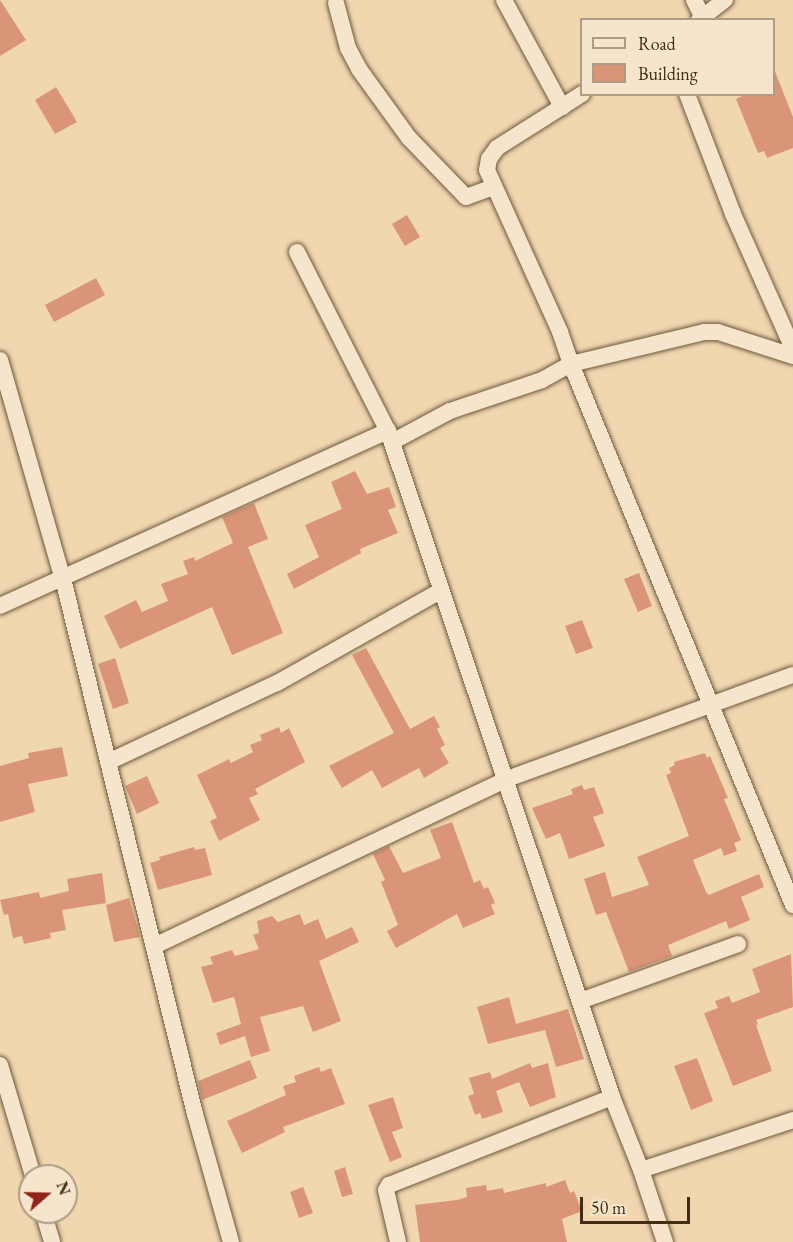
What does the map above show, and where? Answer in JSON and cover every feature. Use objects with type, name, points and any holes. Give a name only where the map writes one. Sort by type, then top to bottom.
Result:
[{"type":"street","points":[[504,0],[562,107]]},
{"type":"street","points":[[694,0],[700,18],[725,0]]},
{"type":"street","points":[[336,3],[348,48],[358,69],[409,138],[466,196],[494,187]]},
{"type":"street","points":[[580,95],[497,148],[489,159],[488,170],[560,332],[571,364],[793,905]]},
{"type":"street","points":[[688,96],[733,214],[793,349]]},
{"type":"street","points":[[297,252],[390,436],[440,591],[507,778],[612,1097],[641,1170],[665,1242]]},
{"type":"street","points":[[0,606],[390,436],[450,411],[542,380],[571,364],[704,333],[718,332],[793,356]]},
{"type":"street","points":[[0,360],[63,579],[195,1114],[231,1242]]},
{"type":"street","points":[[108,762],[277,683],[440,591]]},
{"type":"street","points":[[154,946],[507,778],[793,675]]},
{"type":"street","points":[[580,1002],[738,944]]},
{"type":"street","points":[[0,1065],[29,1164]]},
{"type":"street","points":[[398,1242],[387,1190],[389,1185],[612,1097]]},
{"type":"street","points":[[641,1170],[793,1120]]},
{"type":"street","points":[[47,1224],[52,1242]]},
{"type":"building","points":[[0,0],[26,40],[0,56]]},
{"type":"building","points":[[775,72],[793,117],[793,148],[767,158],[764,151],[758,153],[736,99],[742,96],[775,96]]},
{"type":"building","points":[[56,87],[77,122],[55,134],[35,100]]},
{"type":"building","points":[[407,215],[420,237],[405,246],[392,224]]},
{"type":"building","points":[[96,278],[105,295],[54,322],[45,305]]},
{"type":"building","points":[[355,471],[367,494],[389,487],[396,507],[388,510],[398,533],[360,549],[361,553],[294,589],[287,574],[319,557],[305,525],[342,509],[331,482]]},
{"type":"building","points":[[254,503],[268,539],[248,547],[283,633],[232,655],[212,607],[120,649],[104,616],[136,600],[142,612],[168,601],[161,584],[188,574],[183,561],[194,557],[195,561],[233,543],[222,517]]},
{"type":"building","points":[[639,573],[652,606],[638,612],[624,579]]},
{"type":"building","points":[[582,620],[593,648],[576,654],[565,626]]},
{"type":"building","points":[[366,648],[410,729],[434,716],[440,727],[437,729],[445,745],[440,748],[449,763],[424,778],[419,768],[382,788],[372,770],[342,788],[329,766],[394,733],[352,655]]},
{"type":"building","points":[[115,658],[129,703],[113,709],[98,664]]},
{"type":"building","points":[[279,727],[281,733],[289,728],[305,762],[255,789],[258,794],[249,798],[260,820],[219,841],[210,821],[217,818],[197,775],[229,759],[231,763],[253,752],[250,745],[262,740],[260,735]]},
{"type":"building","points":[[62,747],[68,776],[28,784],[35,812],[0,822],[0,766],[29,758],[28,753]]},
{"type":"building","points":[[705,753],[707,758],[710,756],[728,798],[724,799],[741,840],[734,843],[737,851],[724,856],[721,848],[693,860],[706,892],[709,895],[759,874],[764,887],[741,897],[750,920],[729,929],[726,921],[668,945],[672,956],[629,972],[606,912],[596,915],[584,879],[605,872],[612,897],[649,885],[637,857],[689,836],[666,775],[671,773],[669,768],[675,765],[674,762]]},
{"type":"building","points":[[147,776],[159,803],[137,814],[125,786]]},
{"type":"building","points":[[582,785],[584,790],[594,787],[604,813],[593,817],[605,846],[569,859],[560,833],[546,839],[532,808],[573,794],[571,789]]},
{"type":"building","points":[[452,822],[474,883],[480,880],[484,889],[488,887],[495,903],[491,905],[495,914],[463,928],[457,914],[396,948],[387,931],[398,925],[381,882],[385,880],[373,854],[389,846],[403,873],[441,858],[430,830]]},
{"type":"building","points":[[194,847],[195,850],[205,848],[212,875],[158,890],[150,863],[160,860],[159,857]]},
{"type":"building","points":[[102,873],[106,903],[62,910],[66,930],[50,933],[51,938],[24,944],[22,936],[13,938],[8,914],[4,915],[0,900],[39,892],[40,898],[69,891],[67,879]]},
{"type":"building","points":[[129,898],[140,937],[114,942],[106,905]]},
{"type":"building","points":[[300,914],[304,925],[318,919],[326,939],[352,927],[359,942],[319,961],[341,1021],[313,1032],[303,1006],[260,1017],[270,1051],[251,1057],[245,1036],[220,1045],[216,1033],[241,1024],[234,997],[213,1003],[201,967],[213,964],[210,957],[232,950],[235,956],[259,949],[253,935],[259,933],[257,921],[272,916],[278,922]]},
{"type":"building","points":[[791,954],[793,1007],[756,1020],[772,1071],[733,1086],[704,1013],[718,1008],[715,1001],[729,996],[732,1003],[760,992],[752,969]]},
{"type":"building","points":[[509,997],[516,1024],[568,1009],[584,1059],[556,1067],[545,1030],[488,1044],[477,1007]]},
{"type":"building","points":[[697,1058],[713,1101],[691,1110],[674,1066]]},
{"type":"building","points":[[250,1060],[257,1078],[202,1100],[198,1081]]},
{"type":"building","points":[[530,1063],[532,1068],[548,1063],[556,1097],[530,1107],[519,1082],[496,1091],[503,1112],[482,1119],[480,1113],[475,1115],[468,1096],[474,1094],[469,1078],[490,1072],[492,1079]]},
{"type":"building","points":[[319,1067],[321,1072],[331,1068],[345,1104],[283,1127],[285,1132],[242,1153],[227,1121],[286,1095],[283,1086],[296,1082],[294,1076]]},
{"type":"building","points":[[393,1097],[403,1128],[392,1132],[402,1157],[390,1162],[368,1105]]},
{"type":"building","points":[[345,1167],[353,1194],[342,1197],[334,1171]]},
{"type":"building","points":[[565,1180],[570,1193],[574,1191],[582,1211],[562,1219],[567,1242],[420,1242],[415,1205],[467,1197],[466,1188],[486,1185],[487,1191],[503,1188],[504,1193],[546,1183],[546,1187]]},
{"type":"building","points":[[303,1187],[313,1213],[299,1218],[290,1192]]}]
